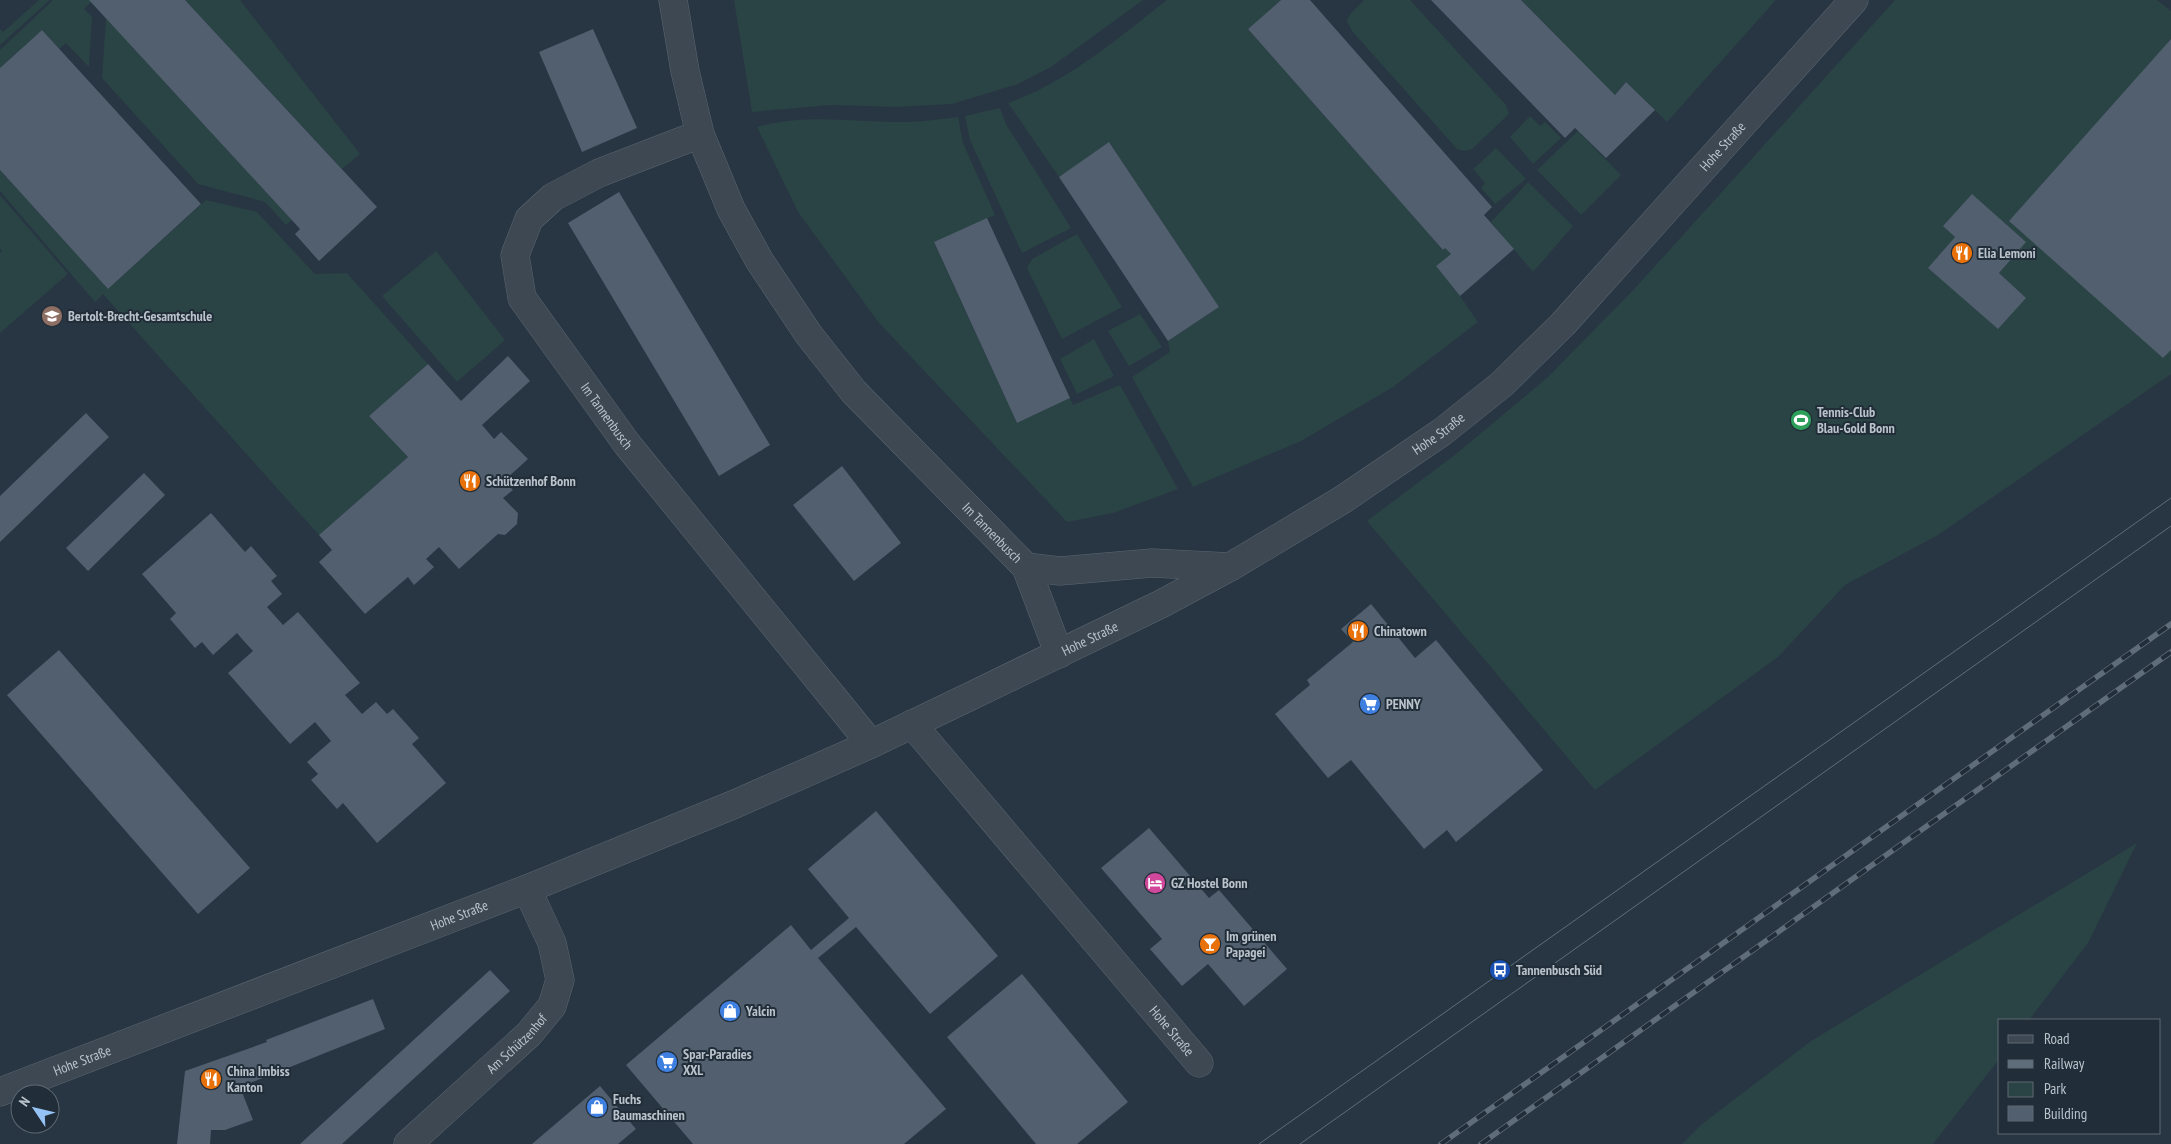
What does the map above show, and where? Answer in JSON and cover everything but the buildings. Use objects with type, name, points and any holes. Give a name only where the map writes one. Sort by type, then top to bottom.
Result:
[{"type":"street","name":"Im Tannenbusch","points":[[673,0],[685,71],[700,134],[730,209],[759,260],[809,335],[854,392],[1026,567],[1059,654]]},
{"type":"street","name":"Hohe Straße","points":[[0,1092],[527,889],[735,804],[871,744],[1059,654],[1161,604],[1230,567],[1342,500],[1442,432],[1502,384],[1563,324],[1854,0]]},
{"type":"street","name":"Im Tannenbusch","points":[[700,134],[599,173],[553,197],[529,219],[515,255],[522,298],[627,444],[871,744]]},
{"type":"street","points":[[1026,567],[1060,571],[1152,563],[1230,567]]},
{"type":"street","name":"Hohe Straße","points":[[912,724],[1199,1063]]},
{"type":"street","name":"Am Schützenhof","points":[[408,1144],[529,1034],[552,1006],[560,980],[552,943],[527,889]]},
{"type":"green space","points":[[39,0],[50,0],[0,45],[0,29],[3,32]]},
{"type":"green space","points":[[53,0],[89,0],[91,2],[84,9],[92,17],[89,67],[66,43],[59,49],[42,30],[0,68],[0,50]]},
{"type":"green space","points":[[185,0],[240,0],[360,154],[342,169]]},
{"type":"green space","points":[[734,0],[1143,0],[1051,67],[1018,84],[952,104],[897,107],[831,105],[752,112]]},
{"type":"green space","points":[[1167,0],[1281,0],[1248,29],[1443,250],[1445,248],[1451,254],[1436,266],[1478,322],[1393,387],[1301,441],[1193,487],[1132,377],[1170,352],[1168,341],[1219,307],[1110,143],[1059,177],[1008,103],[1071,72]]},
{"type":"green space","points":[[1364,0],[1410,0],[1506,105],[1509,114],[1472,149],[1465,151],[1457,149],[1352,31],[1347,21],[1351,13]]},
{"type":"green space","points":[[1521,0],[1776,0],[1667,122],[1626,82],[1615,95]]},
{"type":"green space","name":"Tennis-Club Blau-Gold Bonn","points":[[1895,0],[2157,0],[2171,11],[2171,374],[1938,535],[1845,585],[1778,657],[1595,790],[1367,521],[1456,454],[1548,377],[1637,286]]},
{"type":"green space","points":[[106,18],[292,220],[286,225],[265,202],[198,184],[102,78]]},
{"type":"green space","points":[[1000,108],[1006,124],[1071,228],[1022,253],[970,140],[965,116]]},
{"type":"green space","points":[[1530,116],[1540,126],[1545,122],[1561,138],[1533,164],[1510,137]]},
{"type":"green space","points":[[958,117],[963,143],[995,215],[934,243],[1017,423],[1070,398],[1073,405],[1120,385],[1178,489],[1113,513],[1067,522],[879,323],[798,212],[757,127],[793,120],[812,119],[904,122]]},
{"type":"green space","points":[[1578,131],[1621,175],[1581,215],[1537,170]]},
{"type":"green space","points":[[1496,148],[1526,179],[1495,204],[1481,188],[1485,183],[1473,169]]},
{"type":"green space","points":[[0,170],[108,289],[206,200],[257,212],[315,274],[347,273],[428,364],[369,416],[408,457],[319,535],[103,294],[95,302],[0,191]]},
{"type":"green space","points":[[1528,182],[1573,226],[1533,272],[1491,222]]},
{"type":"green space","points":[[0,195],[68,274],[0,333],[0,253],[2,251],[0,248]]},
{"type":"green space","points":[[1077,234],[1122,307],[1062,339],[1027,268],[1032,259]]},
{"type":"green space","points":[[436,251],[505,340],[457,382],[382,296]]},
{"type":"green space","points":[[1140,314],[1162,347],[1129,366],[1108,331]]},
{"type":"green space","points":[[1094,339],[1114,376],[1077,394],[1060,359]]},
{"type":"green space","points":[[2137,843],[2088,943],[2030,1019],[1998,1019],[1998,1061],[1933,1144],[1682,1144],[1702,1124],[1811,1041]]},
{"type":"tram line","points":[[1259,1144],[2171,498]]},
{"type":"tram line","points":[[1300,1144],[2171,526]]},
{"type":"railway","points":[[1441,1144],[2171,624]]},
{"type":"railway","points":[[1481,1144],[2171,652]]},
{"type":"place","name":"Elia Lemoni","points":[[1962,253]]},
{"type":"place","name":"Bertolt-Brecht-Gesamtschule","points":[[52,316]]},
{"type":"place","name":"Tennis-Club Blau-Gold Bonn","points":[[1801,420]]},
{"type":"place","name":"Schützenhof Bonn","points":[[470,481]]},
{"type":"place","name":"Chinatown","points":[[1358,631]]},
{"type":"place","name":"PENNY","points":[[1370,704]]},
{"type":"place","name":"GZ Hostel Bonn","points":[[1155,883]]},
{"type":"place","name":"Im grünen Papagei","points":[[1210,944]]},
{"type":"place","name":"Tannenbusch Süd","points":[[1500,970]]},
{"type":"place","name":"Yalcin","points":[[730,1011]]},
{"type":"place","name":"Spar-Paradies XXL","points":[[667,1062]]},
{"type":"place","name":"China Imbiss Kanton","points":[[211,1079]]},
{"type":"place","name":"Fuchs Baumaschinen","points":[[597,1107]]}]
